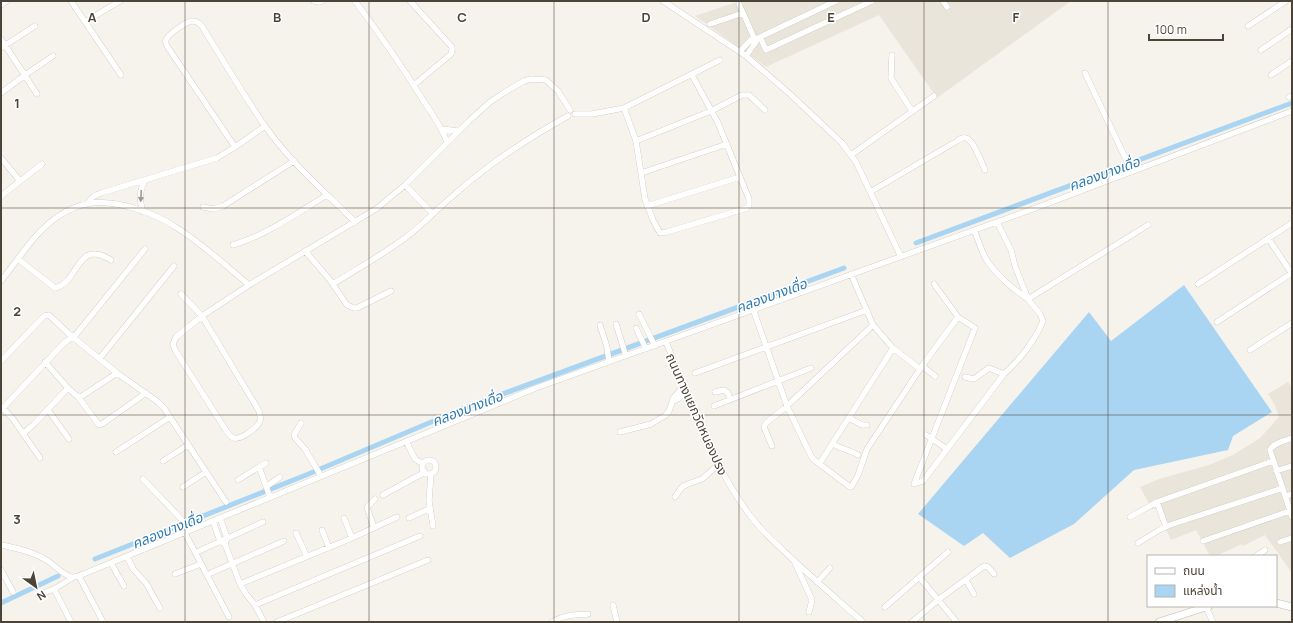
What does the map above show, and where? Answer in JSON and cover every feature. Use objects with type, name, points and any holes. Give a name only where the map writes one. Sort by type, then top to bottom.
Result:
[{"type":"street","points":[[1,5],[7,1]]},
{"type":"street","points":[[71,1],[121,75]]},
{"type":"street","points":[[85,22],[120,1]]},
{"type":"street","points":[[314,1],[322,1]]},
{"type":"street","points":[[355,1],[414,85],[442,129],[448,142]]},
{"type":"street","points":[[410,1],[452,47],[451,54],[414,85]]},
{"type":"street","points":[[664,1],[740,51],[790,94],[842,143],[851,155],[901,257]]},
{"type":"street","points":[[740,51],[752,39],[758,38],[836,1]]},
{"type":"street","points":[[739,4],[766,50],[872,1]]},
{"type":"street","points":[[943,1],[947,7]]},
{"type":"street","points":[[1248,26],[1286,1]]},
{"type":"street","points":[[710,24],[743,13]]},
{"type":"street","points":[[235,147],[165,42],[169,34],[188,22],[193,21],[201,25],[265,126],[294,161],[355,222]]},
{"type":"street","points":[[3,46],[35,26]]},
{"type":"street","points":[[1261,50],[1292,29]]},
{"type":"street","points":[[1,38],[3,46],[37,94]]},
{"type":"street","points":[[746,56],[755,46],[758,38]]},
{"type":"street","points":[[892,55],[891,78],[912,111]]},
{"type":"street","points":[[1,93],[53,56]]},
{"type":"street","points":[[333,284],[405,238],[455,194],[502,156],[527,139],[568,116],[573,116],[575,114],[592,114],[624,108],[720,60]]},
{"type":"street","points":[[1271,75],[1292,61]]},
{"type":"street","points":[[1085,72],[1131,169]]},
{"type":"street","points":[[624,108],[636,141],[647,206],[660,233],[744,210],[750,203],[740,177],[712,111],[692,75]]},
{"type":"street","points":[[182,294],[202,316],[259,411],[261,417],[259,423],[242,437],[235,439],[227,432],[175,350],[173,344],[176,337],[202,316],[249,285],[376,209],[405,185],[458,131],[490,102],[524,81],[531,79],[546,80],[558,91],[570,110],[572,110],[575,114]]},
{"type":"street","points":[[636,141],[712,111],[745,95],[749,96],[765,110]]},
{"type":"street","points":[[851,155],[934,96]]},
{"type":"street","points":[[568,116],[568,111],[570,110]]},
{"type":"street","points":[[38,595],[54,589],[76,576],[111,563],[187,528],[220,518],[268,492],[406,441],[608,358],[654,342],[666,342],[753,309],[997,222],[1131,169],[1292,111]]},
{"type":"street","points":[[87,204],[94,196],[101,193],[217,158],[265,126]]},
{"type":"street","points":[[442,129],[458,131]]},
{"type":"street","points":[[870,192],[957,141],[965,138],[972,143],[985,170]]},
{"type":"street","points":[[641,173],[727,144]]},
{"type":"street","points":[[1,158],[20,181]]},
{"type":"street","points":[[203,207],[213,209],[223,206],[294,161]]},
{"type":"street","points":[[1,196],[42,164]]},
{"type":"street","points":[[647,206],[740,177]]},
{"type":"street","points":[[143,212],[140,194],[145,180]]},
{"type":"street","points":[[405,185],[433,214]]},
{"type":"street","points":[[233,245],[265,233],[327,194]]},
{"type":"street","points":[[1,281],[40,232],[56,218],[80,205],[101,203],[122,206],[161,218],[178,228],[249,285]]},
{"type":"street","points":[[934,284],[958,317],[975,328],[914,484],[923,481],[1004,374],[1027,349],[1043,321],[1040,314],[1028,299],[1010,250],[997,222]]},
{"type":"street","points":[[1198,284],[1292,223]]},
{"type":"street","points":[[1028,299],[1148,225]]},
{"type":"street","points":[[974,230],[992,268],[1019,293],[1028,299]]},
{"type":"street","points":[[1217,322],[1292,273],[1268,238]]},
{"type":"street","points":[[40,458],[24,433],[2,408],[63,344],[74,337],[145,249]]},
{"type":"street","points":[[305,251],[333,284],[347,305],[354,308],[391,291]]},
{"type":"street","points":[[18,259],[55,288],[60,287],[86,256],[90,254],[101,255],[112,260]]},
{"type":"street","points":[[100,358],[174,266]]},
{"type":"street","points":[[851,274],[873,325],[893,348],[935,376]]},
{"type":"street","points":[[753,309],[787,406],[810,454],[814,459],[850,487],[852,486],[862,466],[867,449],[921,368],[958,317]]},
{"type":"street","points":[[695,373],[866,310]]},
{"type":"street","points":[[639,314],[654,342]]},
{"type":"street","points":[[1,361],[46,315],[50,316],[117,373],[161,405],[226,502]]},
{"type":"street","points":[[1250,350],[1292,323]]},
{"type":"street","points":[[616,324],[625,352]]},
{"type":"street","points":[[600,325],[607,347],[608,358]]},
{"type":"street","points":[[772,446],[764,427],[766,423],[787,406],[873,325]]},
{"type":"street","points":[[636,328],[644,346]]},
{"type":"street","name":"ถนนทางแยกวัดหนองปรง","points":[[666,342],[718,466],[737,497],[766,534],[795,562],[818,580],[863,622]]},
{"type":"street","points":[[820,463],[893,348]]},
{"type":"street","points":[[46,362],[68,388],[79,398],[99,424],[102,424],[146,393]]},
{"type":"street","points":[[714,406],[811,368]]},
{"type":"street","points":[[965,377],[974,379],[989,368],[1004,374]]},
{"type":"street","points":[[79,398],[117,373]]},
{"type":"street","points":[[24,433],[68,388]]},
{"type":"street","points":[[620,432],[651,424],[666,415],[673,402],[678,400],[685,389]]},
{"type":"street","points":[[715,392],[724,390],[728,393],[730,399]]},
{"type":"street","points":[[48,410],[69,439]]},
{"type":"street","points":[[116,452],[170,417]]},
{"type":"street","points":[[849,418],[862,425],[867,425]]},
{"type":"street","points":[[302,423],[294,435],[318,473]]},
{"type":"street","points":[[926,434],[946,449]]},
{"type":"street","points":[[1292,438],[1271,447],[1270,450],[1292,517]]},
{"type":"street","points":[[406,441],[415,459],[423,464],[423,468],[428,473],[429,509],[433,526]]},
{"type":"street","points":[[833,444],[839,448],[850,450],[858,455]]},
{"type":"street","points":[[163,461],[188,445]]},
{"type":"street","points":[[383,494],[436,470],[435,463],[429,460],[423,464]]},
{"type":"street","points":[[1130,518],[1157,502],[1273,461]]},
{"type":"street","points":[[238,480],[266,463]]},
{"type":"street","points":[[674,497],[682,487],[702,479],[718,466]]},
{"type":"street","points":[[1276,471],[1292,466]]},
{"type":"street","points":[[259,467],[268,492]]},
{"type":"street","points":[[183,487],[206,472]]},
{"type":"street","points":[[268,492],[280,477]]},
{"type":"street","points":[[143,480],[187,528],[201,564],[229,617]]},
{"type":"street","points":[[1138,543],[1166,527],[1283,488]]},
{"type":"street","points":[[1286,496],[1292,494]]},
{"type":"street","points":[[374,528],[367,507],[375,499]]},
{"type":"street","points":[[1157,502],[1166,527]]},
{"type":"street","points":[[408,518],[429,509]]},
{"type":"street","points":[[1203,541],[1290,511]]},
{"type":"street","points":[[240,584],[329,548],[397,517]]},
{"type":"street","points":[[220,518],[224,541]]},
{"type":"street","points":[[344,518],[352,538]]},
{"type":"street","points":[[213,521],[224,541],[240,584],[255,605],[262,621]]},
{"type":"street","points":[[199,551],[224,541],[263,522]]},
{"type":"street","points":[[322,530],[329,548]]},
{"type":"street","points":[[296,533],[306,557]]},
{"type":"street","points":[[255,605],[420,536]]},
{"type":"street","points":[[1280,542],[1292,538]]},
{"type":"street","points":[[211,573],[284,540]]},
{"type":"street","points":[[1,545],[32,553],[47,561],[62,572],[76,576],[103,622]]},
{"type":"street","points":[[1258,555],[1265,550]]},
{"type":"street","points":[[885,607],[948,552]]},
{"type":"street","points":[[127,556],[133,569],[146,583],[160,608]]},
{"type":"street","points":[[277,622],[428,560]]},
{"type":"street","points":[[795,562],[812,600],[809,612]]},
{"type":"street","points":[[111,563],[124,586]]},
{"type":"street","points":[[176,574],[201,564]]},
{"type":"street","points":[[912,622],[938,600],[986,566],[994,574]]},
{"type":"street","points":[[818,580],[830,568]]},
{"type":"street","points":[[1,570],[13,592]]},
{"type":"street","points":[[920,578],[955,622]]},
{"type":"street","points":[[966,580],[974,594]]},
{"type":"street","points":[[54,589],[71,622]]},
{"type":"street","points":[[1277,604],[1292,607]]},
{"type":"street","points":[[613,606],[617,622]]},
{"type":"street","points":[[1159,622],[1208,607],[1213,622]]},
{"type":"street","points":[[552,622],[558,618],[588,614]]},
{"type":"shaded area","points":[[740,1],[1071,1],[937,98],[879,15],[766,67],[695,16]]},
{"type":"shaded area","points":[[1288,382],[1292,388],[1292,573],[1265,535],[1243,546],[1242,544],[1218,555],[1209,555],[1196,530],[1171,540],[1156,508],[1152,509],[1140,487],[1159,479],[1209,465],[1233,455],[1260,438],[1279,417],[1275,405],[1268,394]]},
{"type":"water","points":[[1184,285],[1272,412],[1233,436],[1228,450],[1134,470],[1074,524],[1010,558],[983,533],[964,546],[918,514],[1089,312],[1111,341]]},
{"type":"waterway","name":"คลองบางเดื่อ","points":[[916,243],[1292,103]]},
{"type":"waterway","name":"คลองบางเดื่อ","points":[[95,559],[306,475],[462,409],[844,268]]},
{"type":"waterway","name":"คลองบางเดื่อ","points":[[1,603],[58,576]]}]
